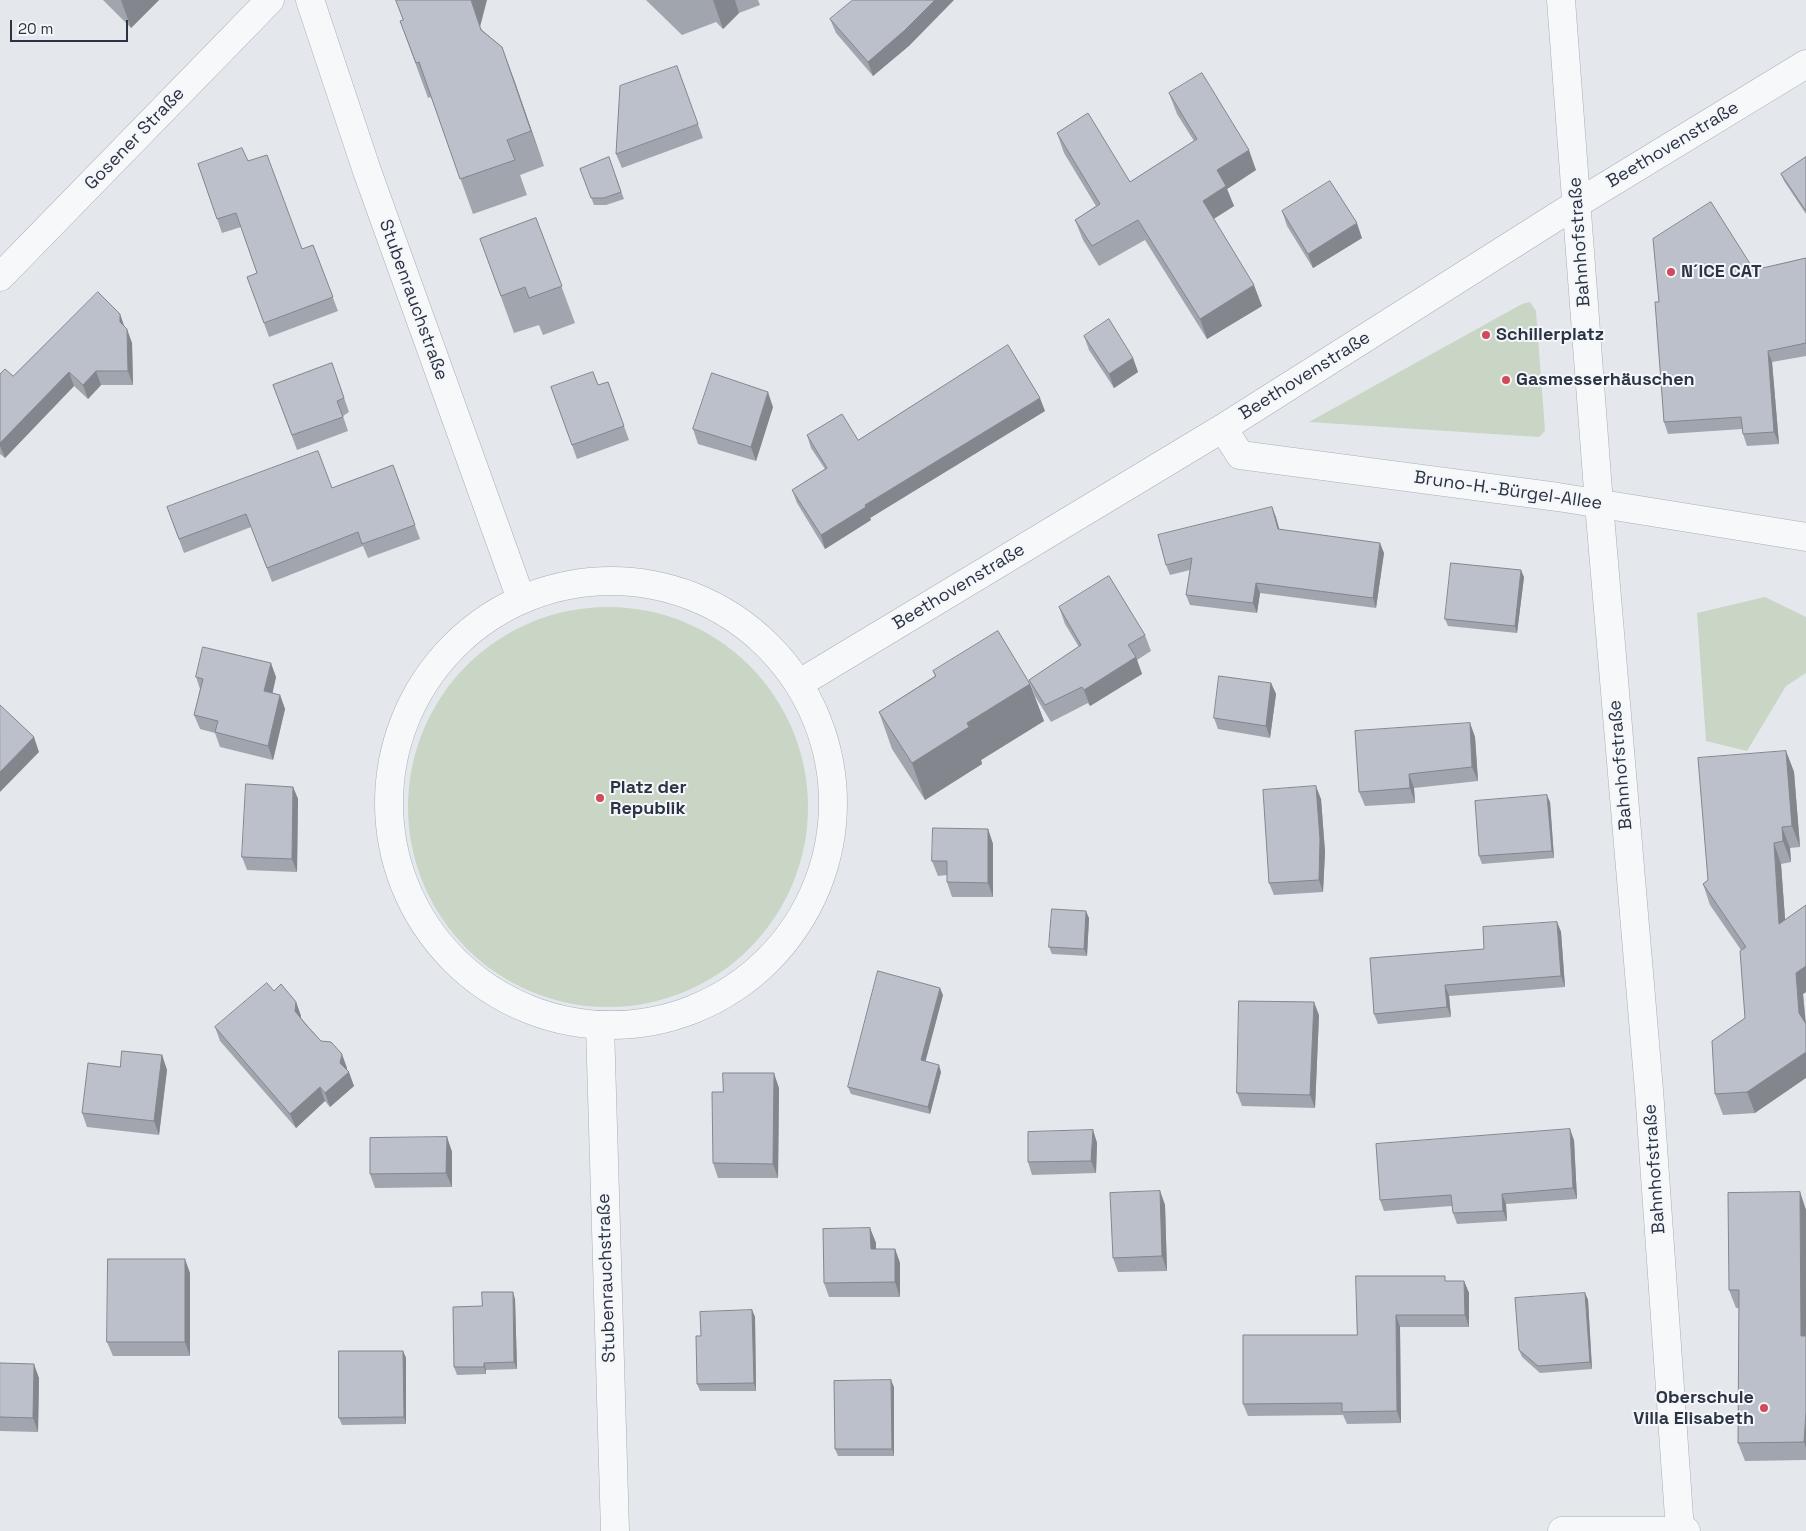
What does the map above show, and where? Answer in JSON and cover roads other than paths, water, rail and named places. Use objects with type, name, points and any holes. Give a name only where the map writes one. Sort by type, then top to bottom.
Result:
[{"type":"street","name":"Gosener Straße","points":[[0,277],[270,0]]},
{"type":"street","name":"Stubenrauchstraße","points":[[310,0],[370,180],[521,599]]},
{"type":"street","name":"Bahnhofstraße","points":[[1561,0],[1578,203],[1599,504],[1649,1090],[1682,1531]]},
{"type":"street","name":"Beethovenstraße","points":[[800,683],[1223,428],[1578,203],[1806,64]]},
{"type":"street","name":"Bruno-H.-Bürgel-Allee","points":[[1223,428],[1240,455],[1558,497],[1806,537]]},
{"type":"street","points":[[616,580],[654,584],[690,594],[733,615],[763,640],[800,683],[823,733],[834,786],[831,841],[815,894],[799,922],[780,949],[756,972],[704,1006],[644,1023],[600,1026],[553,1018],[517,1004],[468,974],[435,939],[410,898],[396,861],[389,822],[390,783],[396,746],[409,711],[427,678],[468,632],[521,599],[561,586],[616,580]]},
{"type":"street","name":"Stubenrauchstraße","points":[[600,1026],[615,1531]]},
{"type":"street","points":[[1562,1531],[1682,1531]]},
{"type":"place","name":"N´ICE CAT","points":[[1671,272]]},
{"type":"place","name":"Schillerplatz","points":[[1486,335]]},
{"type":"place","name":"Gasmesserhäuschen","points":[[1506,380]]},
{"type":"place","name":"Platz der Republik","points":[[600,798]]},
{"type":"place","name":"Oberschule Villa Elisabeth","points":[[1764,1408]]}]
